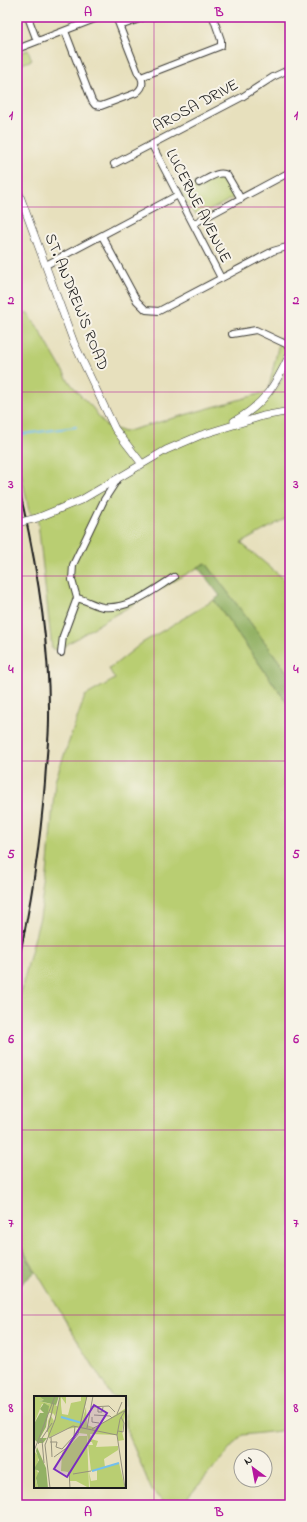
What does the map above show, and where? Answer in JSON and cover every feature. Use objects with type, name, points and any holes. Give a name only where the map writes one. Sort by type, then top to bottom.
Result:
[{"type":"street","points":[[28,17],[37,41]]},
{"type":"street","points":[[81,17],[84,24]]},
{"type":"street","points":[[17,49],[100,17]]},
{"type":"street","points":[[66,31],[92,101],[95,105],[101,106],[136,93],[140,90],[143,81],[116,17]]},
{"type":"street","points":[[120,26],[145,17]]},
{"type":"street","points":[[142,77],[221,46],[221,40],[213,17]]},
{"type":"street","name":"AROSA DRIVE","points":[[114,164],[242,97],[273,77],[290,69]]},
{"type":"street","name":"LUCERNE AVENUE","points":[[152,145],[221,278]]},
{"type":"street","points":[[193,224],[290,172]]},
{"type":"street","points":[[199,183],[218,173],[223,173],[227,175],[241,199]]},
{"type":"street","name":"ST. ANDREW'S ROAD","points":[[17,188],[74,344],[112,422],[120,436],[142,464]]},
{"type":"street","points":[[46,265],[178,195]]},
{"type":"street","points":[[102,236],[137,301],[146,310],[159,311],[272,251],[287,247]]},
{"type":"street","points":[[232,334],[256,330],[290,346]]},
{"type":"street","points":[[221,428],[245,414],[269,393],[280,376],[290,354]]},
{"type":"street","points":[[17,523],[37,518],[81,500],[166,450],[201,435],[263,416],[290,411]]},
{"type":"street","points":[[61,653],[63,636],[77,598],[72,580],[73,565],[104,500],[117,480]]},
{"type":"street","points":[[77,598],[103,607],[118,608],[129,604],[174,577]]},
{"type":"green space","points":[[28,50],[32,60],[17,66],[17,54]]},
{"type":"green space","points":[[220,176],[226,177],[236,194],[235,197],[201,215],[193,212],[188,206],[180,190],[197,182],[200,186]]},
{"type":"green space","points":[[27,313],[37,326],[68,380],[80,395],[92,407],[105,425],[124,432],[277,389],[290,362],[290,516],[241,543],[290,584],[290,676],[206,563],[106,620],[58,650],[52,649],[38,522],[29,511],[17,452],[17,316]]},
{"type":"green space","points":[[290,337],[288,352],[269,387],[280,338]]},
{"type":"green space","points":[[206,563],[290,676],[290,707],[214,600],[220,596],[198,567]]},
{"type":"green space","points":[[214,600],[290,707],[290,1421],[280,1431],[242,1435],[184,1502],[167,1505],[152,1491],[126,1428],[126,1396],[111,1396],[17,1240],[17,1007],[40,917],[47,875],[55,781],[85,696],[115,679],[109,669],[142,643]]},
{"type":"green space","points":[[17,1240],[35,1272],[17,1288]]},
{"type":"waterway","points":[[17,433],[23,434],[76,427]]},
{"type":"railway","points":[[17,480],[36,569],[44,629],[49,689],[49,735],[38,852],[27,921],[17,967]]}]
